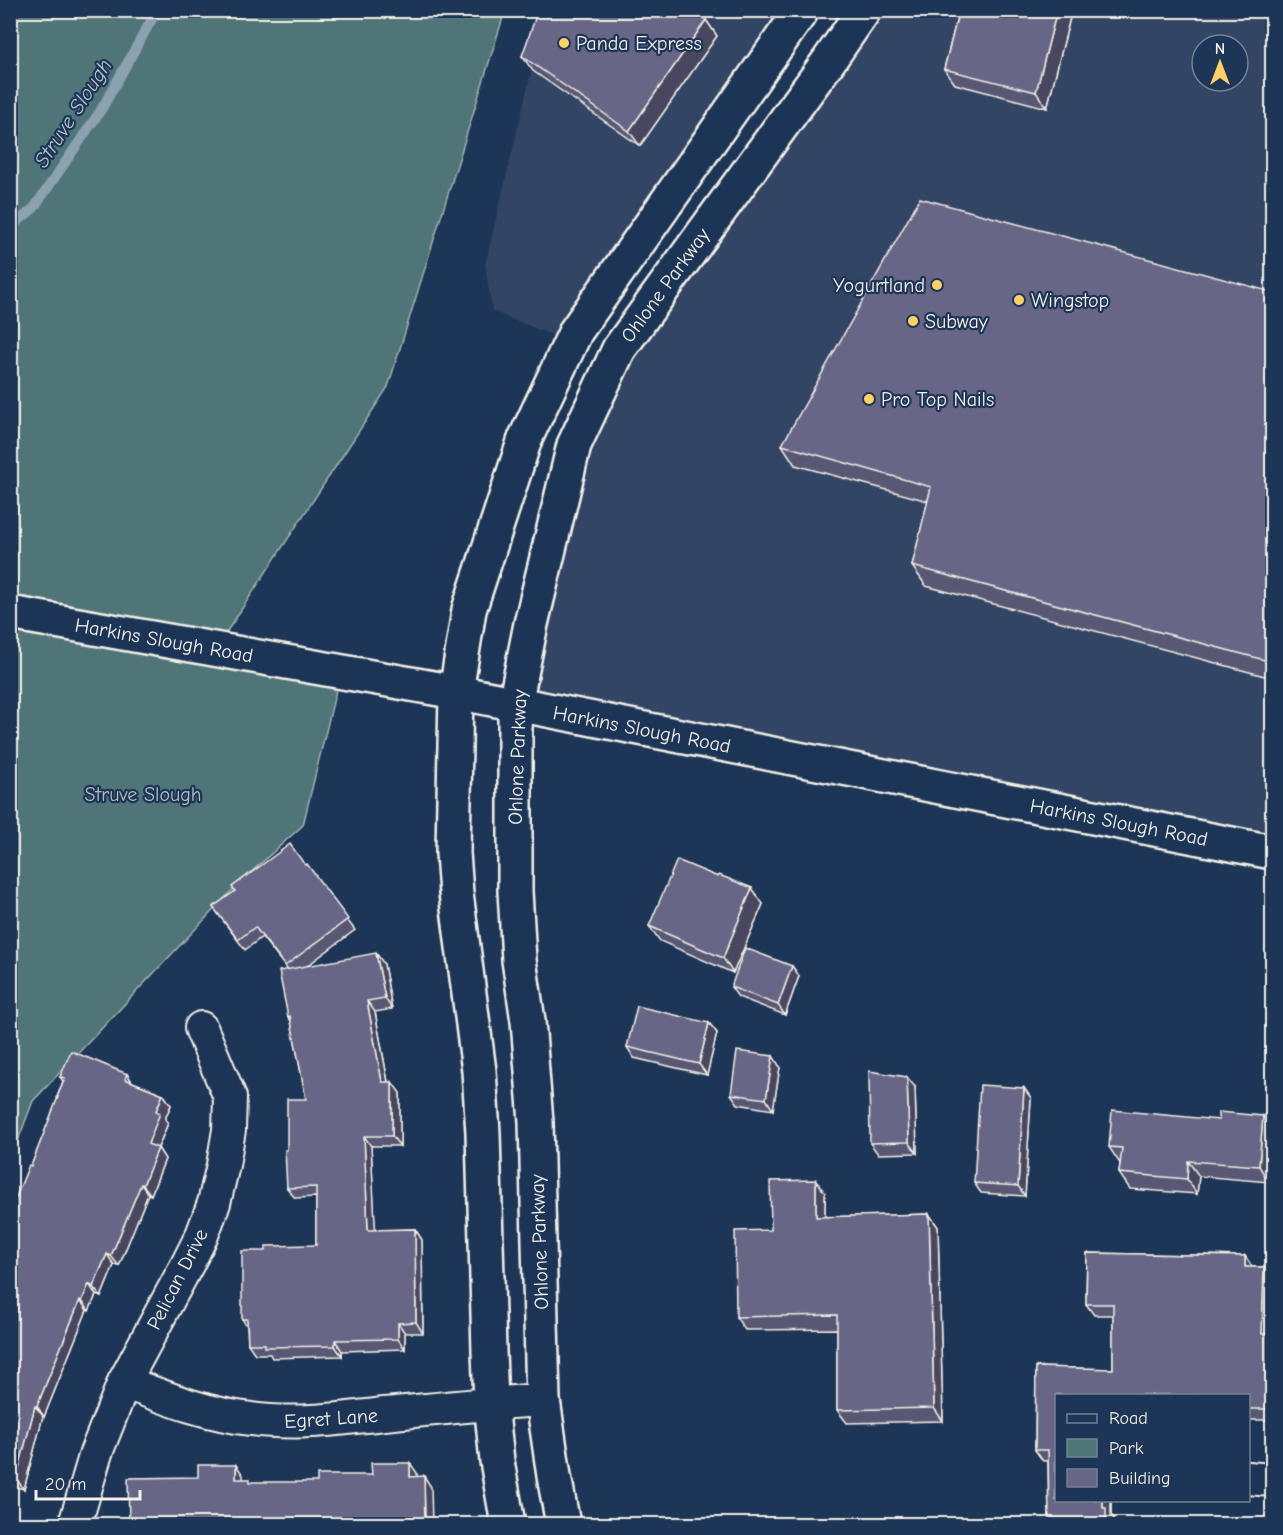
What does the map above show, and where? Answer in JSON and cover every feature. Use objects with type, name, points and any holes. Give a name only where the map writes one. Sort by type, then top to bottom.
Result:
[{"type":"main road","points":[[508,1524],[497,1461],[491,1403],[479,1071],[453,853],[456,692],[469,610],[525,439],[576,331],[802,10]]},
{"type":"main road","name":"Ohlone Parkway","points":[[563,1524],[543,1400],[536,1122],[528,1021],[519,960],[515,891],[515,704],[531,624],[574,445],[619,349],[864,10]]},
{"type":"main road","name":"Harkins Slough Road","points":[[10,613],[456,692],[1272,852]]},
{"type":"street","name":"Pelican Drive","points":[[75,1524],[96,1453],[124,1382],[188,1263],[214,1203],[229,1130],[230,1097],[201,1028]]},
{"type":"street","name":"Egret Lane","points":[[124,1382],[191,1407],[276,1422],[307,1422],[491,1403],[543,1400]]},
{"type":"street","points":[[1250,1478],[1272,1480]]},
{"type":"shaded area","points":[[546,11],[778,11],[554,336],[492,311],[485,265]]},
{"type":"shaded area","points":[[864,11],[1272,11],[1272,852],[515,704],[619,349]]},
{"type":"green space","name":"Struve Slough","points":[[11,11],[505,11],[388,387],[206,663],[339,678],[303,825],[239,883],[33,1101],[11,1159]]},
{"type":"building","points":[[538,10],[692,10],[706,20],[629,131],[522,56]]},
{"type":"building","points":[[959,10],[1057,10],[1036,92],[944,69]]},
{"type":"building","points":[[920,198],[1272,292],[1272,662],[912,566],[931,487],[782,445]]},
{"type":"building","points":[[290,844],[348,919],[285,966],[255,927],[238,940],[213,907],[235,891],[232,887]]},
{"type":"building","points":[[677,860],[752,888],[723,958],[649,926]]},
{"type":"building","points":[[745,948],[792,966],[778,1005],[731,987]]},
{"type":"building","points":[[376,953],[385,998],[367,1001],[382,1082],[392,1082],[392,1136],[364,1136],[368,1230],[415,1229],[416,1322],[398,1323],[398,1339],[335,1340],[335,1346],[265,1347],[265,1344],[248,1344],[247,1319],[242,1319],[242,1251],[266,1251],[266,1246],[316,1245],[316,1187],[287,1188],[285,1150],[287,1150],[287,1099],[306,1099],[279,971]]},
{"type":"building","points":[[637,1006],[709,1023],[699,1064],[627,1047]]},
{"type":"building","points":[[71,1051],[127,1074],[125,1079],[163,1094],[156,1111],[160,1113],[148,1144],[158,1148],[111,1256],[107,1254],[93,1287],[89,1284],[82,1301],[80,1300],[37,1406],[35,1406],[16,1479],[10,1477],[10,1212],[58,1097],[65,1078],[60,1077]]},
{"type":"building","points":[[737,1051],[773,1056],[766,1099],[731,1094]]},
{"type":"building","points":[[869,1071],[907,1077],[909,1142],[870,1143]]},
{"type":"building","points":[[980,1085],[1024,1088],[1018,1186],[974,1183]]},
{"type":"building","points":[[1112,1110],[1219,1120],[1219,1112],[1263,1116],[1259,1166],[1188,1161],[1187,1179],[1119,1173],[1122,1148],[1109,1147]]},
{"type":"building","points":[[816,1180],[816,1217],[929,1214],[934,1408],[837,1410],[837,1315],[736,1317],[735,1231],[771,1230],[770,1181]]},
{"type":"building","points":[[1087,1253],[1245,1256],[1245,1267],[1264,1267],[1262,1334],[1272,1334],[1272,1409],[1250,1409],[1250,1394],[1055,1394],[1055,1502],[1103,1502],[1103,1508],[1106,1508],[1106,1524],[1049,1524],[1048,1450],[1035,1450],[1036,1367],[1113,1369],[1113,1304],[1086,1304]]},
{"type":"building","points":[[371,1463],[410,1463],[410,1477],[424,1476],[425,1524],[129,1524],[128,1478],[198,1477],[198,1465],[236,1465],[236,1479],[250,1479],[250,1482],[317,1482],[317,1475],[372,1475]]},
{"type":"waterway","name":"Struve Slough","points":[[10,228],[34,208],[101,110],[157,10]]},
{"type":"place","name":"Panda Express","points":[[564,43]]},
{"type":"place","name":"Yogurtland","points":[[937,285]]},
{"type":"place","name":"Wingstop","points":[[1019,300]]},
{"type":"place","name":"Subway","points":[[913,321]]},
{"type":"place","name":"Pro Top Nails","points":[[869,399]]}]
